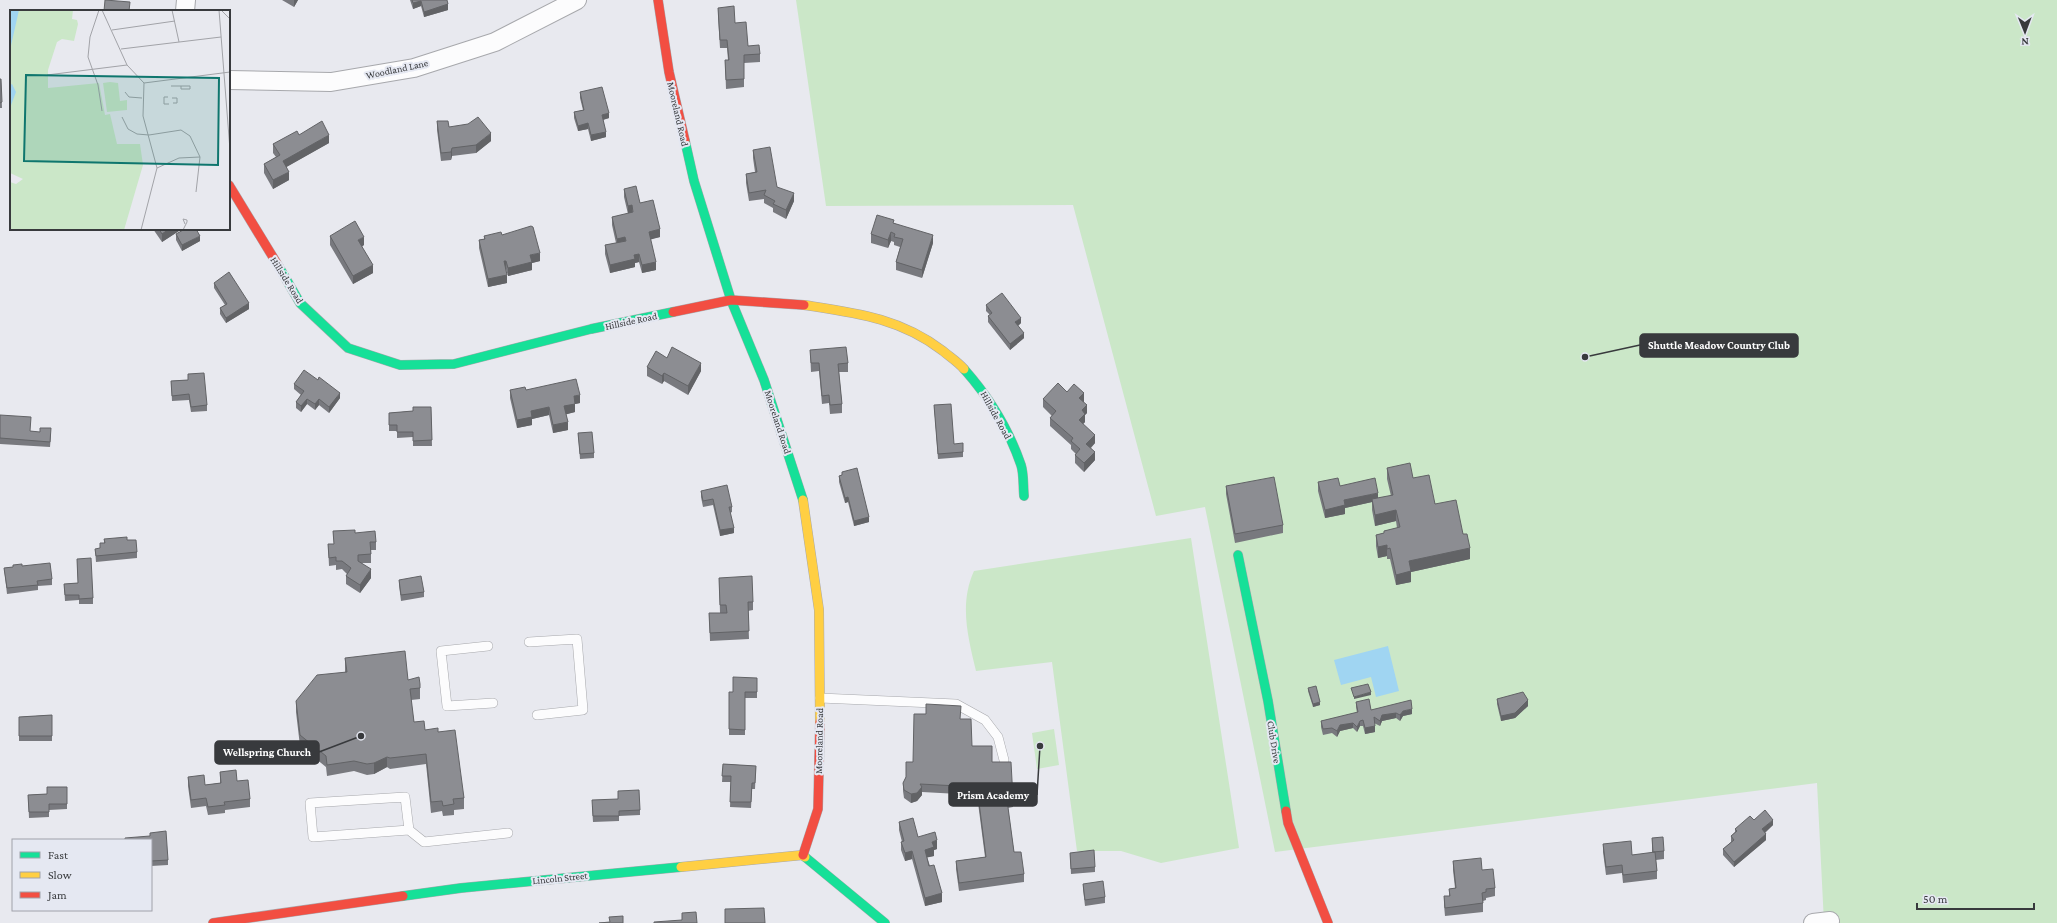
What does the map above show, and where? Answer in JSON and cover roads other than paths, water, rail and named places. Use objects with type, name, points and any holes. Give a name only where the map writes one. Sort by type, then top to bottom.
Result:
[{"type":"street","points":[[185,10],[186,0]]},
{"type":"street","name":"Woodland Lane","points":[[230,80],[331,82],[414,68],[495,42],[577,0]]},
{"type":"street","name":"Mooreland Road","points":[[658,0],[669,72],[694,181],[731,300],[764,380],[805,507],[819,610],[820,698],[818,808],[803,854]]},
{"type":"street","name":"Hillside Road","points":[[230,187],[300,303],[348,348],[400,365],[454,364],[591,329],[731,300],[799,304],[867,315],[896,324],[926,338],[960,364],[984,392],[1006,433],[1021,466],[1024,496]]},
{"type":"street","name":"Club Drive","points":[[1238,555],[1268,701],[1288,823],[1328,923]]},
{"type":"street","points":[[803,854],[885,923]]},
{"type":"street","name":"Lincoln Street","points":[[212,923],[461,888],[803,854]]},
{"type":"street","points":[[1813,923],[1830,921]]},
{"type":"lane","points":[[529,642],[577,639],[583,710],[537,715]]},
{"type":"lane","points":[[488,646],[441,651],[446,706],[493,702]]},
{"type":"lane","points":[[820,698],[956,704],[985,720],[998,737],[1004,760]]},
{"type":"lane","points":[[409,830],[405,797],[310,803],[313,837],[409,830],[424,842],[508,833]]},
{"type":"water","points":[[1388,646],[1399,691],[1376,697],[1371,677],[1341,685],[1334,660]]},
{"type":"place","name":"Shuttle Meadow Country Club","points":[[1585,357]]},
{"type":"place","name":"Wellspring Church","points":[[361,736]]},
{"type":"place","name":"Prism Academy","points":[[1040,746]]}]
